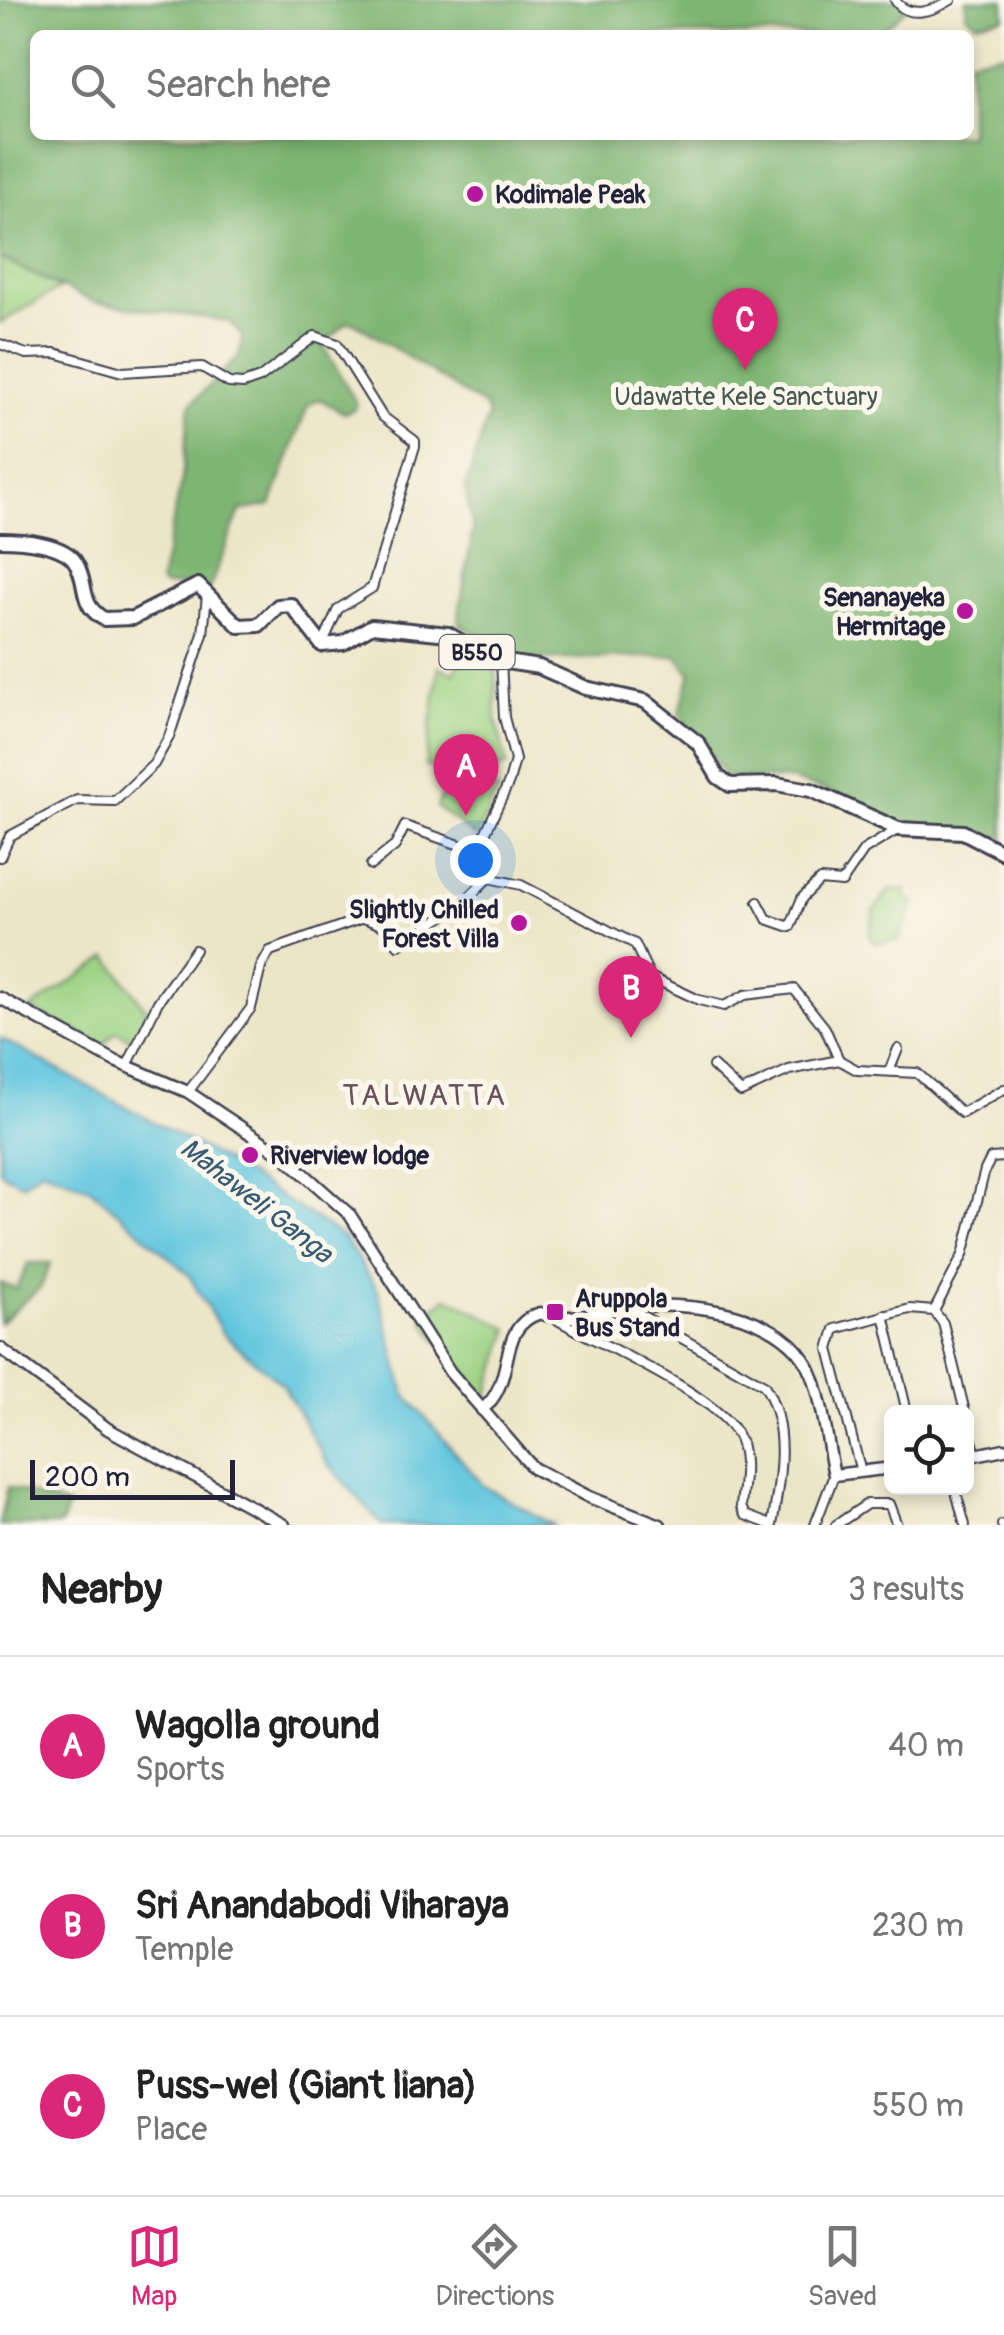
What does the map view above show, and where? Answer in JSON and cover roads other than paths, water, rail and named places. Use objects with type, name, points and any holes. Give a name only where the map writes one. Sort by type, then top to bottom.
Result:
[{"type":"main road","points":[[0,540],[52,547],[67,554],[76,561],[84,600],[104,619],[151,611],[193,585],[208,592],[228,619],[248,628],[259,625],[278,606],[292,605],[322,644]]},
{"type":"main road","name":"B550","points":[[322,644],[343,642],[372,626],[437,631],[486,658],[539,667],[586,688],[645,701],[678,722],[698,743],[718,777],[730,785],[776,784],[811,790],[898,829],[963,832],[1004,854]]},
{"type":"street","points":[[895,0],[911,12],[928,12],[950,0]]},
{"type":"street","points":[[0,344],[26,354],[55,354],[122,372],[202,367],[230,383],[242,384],[260,378],[316,336],[337,344],[382,416],[414,441],[415,446],[372,588],[338,610],[322,644]]},
{"type":"street","points":[[0,857],[10,836],[77,800],[115,802],[154,764],[168,738],[203,634],[208,592]]},
{"type":"street","points":[[488,878],[477,850],[509,782],[514,760],[504,717],[501,661]]},
{"type":"street","points":[[371,866],[395,846],[405,826],[477,850]]},
{"type":"street","points":[[758,902],[767,919],[790,928],[802,898],[820,880],[842,882],[864,850],[898,829]]},
{"type":"street","points":[[488,878],[521,885],[635,944],[650,977],[698,1000],[724,1006],[746,994],[794,989],[825,1028],[838,1060]]},
{"type":"street","points":[[188,1092],[251,1008],[261,967],[270,951],[363,918],[382,925],[398,945],[462,906],[488,878]]},
{"type":"street","points":[[127,1066],[158,1002],[195,950]]},
{"type":"street","points":[[0,998],[127,1066],[188,1092],[284,1156],[350,1215],[450,1372],[532,1468],[589,1497],[660,1525]]},
{"type":"street","points":[[890,1069],[898,1049]]},
{"type":"street","points":[[713,1066],[741,1092],[789,1070],[838,1060],[857,1070],[917,1073],[958,1112],[1004,1089]]},
{"type":"street","points":[[934,1311],[963,1255],[985,1170],[991,1158],[1004,1158]]},
{"type":"street","points":[[556,1319],[627,1308],[692,1306],[742,1319],[789,1343],[813,1376],[834,1474],[815,1525]]},
{"type":"street","points":[[482,1410],[500,1395],[518,1324],[540,1313],[556,1319],[636,1360],[722,1414],[743,1451],[741,1508],[745,1514],[771,1525],[782,1460],[772,1397],[764,1385],[627,1308]]},
{"type":"street","points":[[861,1472],[829,1338],[834,1329],[910,1309],[934,1311],[944,1323],[964,1405]]},
{"type":"street","points":[[884,1315],[905,1405]]},
{"type":"street","points":[[0,1348],[108,1429],[284,1525]]},
{"type":"street","points":[[974,1455],[1004,1449]]},
{"type":"street","points":[[834,1474],[884,1469]]},
{"type":"street","points":[[957,1495],[965,1525]]},
{"type":"street","points":[[836,1525],[868,1504],[890,1504],[897,1525]]},
{"type":"water","name":"Mahaweli Ganga","points":[[0,1038],[232,1165],[344,1238],[378,1290],[405,1394],[484,1486],[553,1525],[382,1525],[326,1461],[283,1385],[223,1334],[188,1274],[90,1188],[42,1169],[23,1184],[0,1172]]},
{"type":"place","name":"Kodimale Peak","points":[[475,194]]},
{"type":"place","name":"Puss-wel (Giant liana)","points":[[745,370]]},
{"type":"place","name":"Senanayeka Hermitage","points":[[965,611]]},
{"type":"place","name":"Wagolla ground","points":[[466,816]]},
{"type":"place","name":"Slightly Chilled Forest Villa","points":[[519,923]]},
{"type":"place","name":"Sri Anandabodi Viharaya","points":[[631,1038]]},
{"type":"place","name":"Riverview lodge","points":[[250,1155]]},
{"type":"place","name":"Aruppola Bus Stand","points":[[555,1312]]},
{"type":"district","name":"TALWATTA","points":[[425,1095]]},
{"type":"park label","name":"Udawatte Kele Sanctuary","points":[[746,396]]}]
